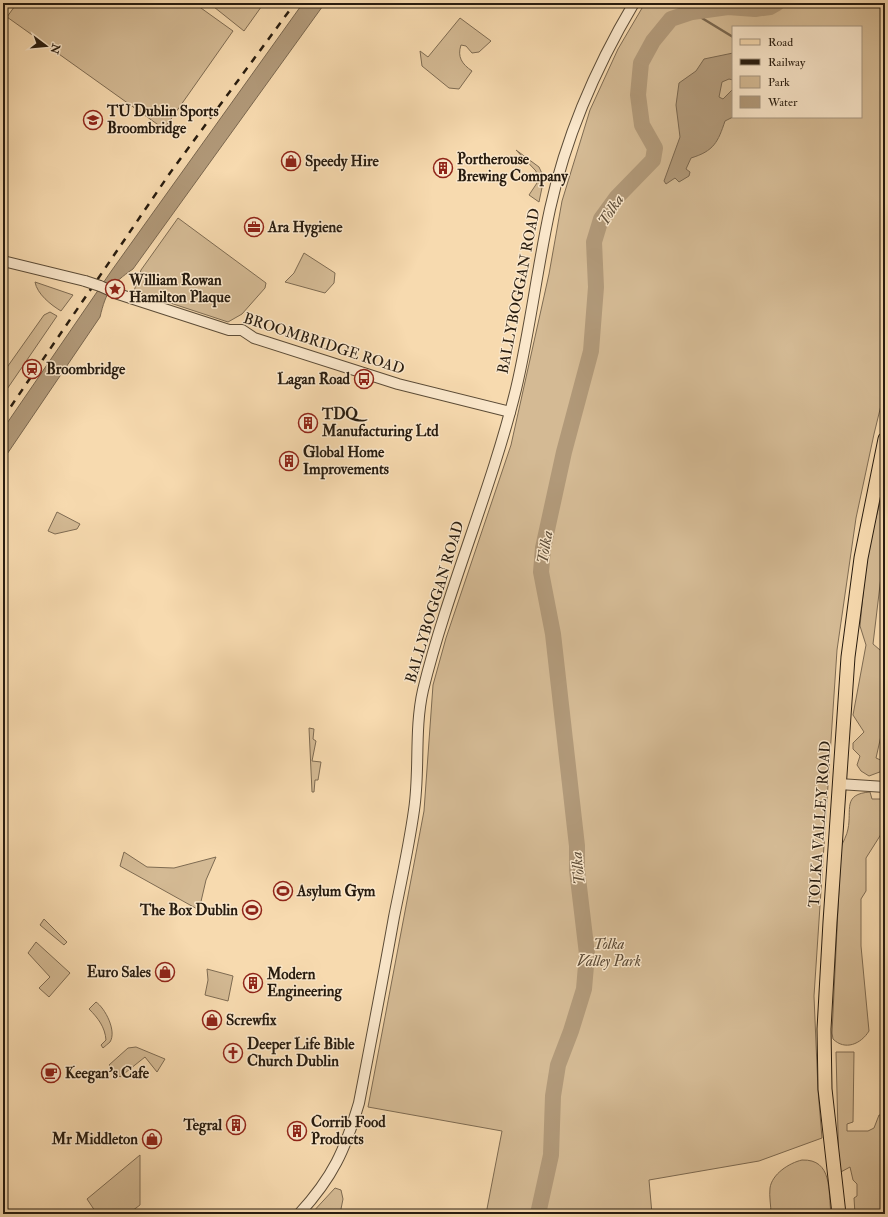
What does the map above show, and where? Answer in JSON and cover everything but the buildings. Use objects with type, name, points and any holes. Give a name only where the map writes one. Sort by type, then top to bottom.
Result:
[{"type":"main road","name":"TOLKA VALLEY ROAD","points":[[839,1214],[828,1120],[824,1042],[844,693],[850,637],[863,551],[885,439]]},
{"type":"street","name":"BALLYBOGGAN ROAD","points":[[299,1214],[331,1175],[349,1137],[359,1103],[415,807],[418,722],[422,694],[441,627],[492,477],[510,412],[527,340],[550,209],[562,164],[580,110],[593,79],[634,3]]},
{"type":"street","name":"BROOMBRIDGE ROAD","points":[[3,261],[82,280],[118,294],[229,330],[242,330],[254,338],[398,384],[510,412]]},
{"type":"street","points":[[839,784],[885,787]]},
{"type":"green space","points":[[17,3],[194,3],[233,31],[164,129],[7,17]]},
{"type":"green space","points":[[209,3],[264,3],[244,31]]},
{"type":"green space","name":"Tolka Valley Park","points":[[645,3],[885,3],[885,389],[856,518],[837,650],[814,996],[818,1090],[822,1138],[759,1161],[649,1180],[652,1214],[486,1214],[502,1131],[368,1107],[424,811],[433,685],[446,638],[511,445],[549,274],[562,201],[590,110],[618,49]]},
{"type":"green space","points":[[460,18],[491,41],[479,52],[472,53],[466,46],[461,45],[461,60],[472,71],[459,89],[449,88],[422,66],[420,51],[428,57]]},
{"type":"green space","points":[[516,150],[539,167],[544,178],[539,202],[529,195],[537,183],[536,171]]},
{"type":"green space","points":[[178,218],[266,283],[265,288],[242,314],[228,322],[134,291],[141,270]]},
{"type":"green space","points":[[304,253],[335,273],[334,283],[325,293],[285,282],[294,273]]},
{"type":"green space","points":[[35,282],[73,295],[61,311],[41,295]]},
{"type":"green space","points":[[50,312],[57,316],[3,395],[3,373],[44,315]]},
{"type":"green space","points":[[885,483],[885,543],[873,644],[885,652],[885,718],[876,758],[885,762],[885,770],[869,776],[861,771],[857,765],[860,756],[853,749],[853,743],[864,732],[853,715],[866,645],[860,626],[867,552]]},
{"type":"green space","points":[[57,512],[80,524],[77,529],[55,534],[48,531]]},
{"type":"green space","points":[[309,728],[314,729],[313,739],[316,741],[312,761],[321,762],[318,780],[315,780],[314,792],[312,792]]},
{"type":"green space","points":[[870,792],[872,799],[885,799],[885,828],[866,858],[866,891],[861,899],[861,946],[869,1031],[866,1036],[857,1042],[843,1045],[833,1039],[832,1033],[841,847],[846,836],[849,822],[849,809],[852,800],[855,796],[861,793]]},
{"type":"green space","points":[[124,852],[147,867],[174,868],[216,857],[206,880],[199,910],[120,866]]},
{"type":"green space","points":[[44,919],[67,942],[64,945],[40,925]]},
{"type":"green space","points":[[36,942],[70,973],[49,997],[39,988],[50,977],[28,953]]},
{"type":"green space","points":[[207,969],[233,976],[228,1001],[205,995],[208,980]]},
{"type":"green space","points":[[96,1002],[106,1014],[112,1032],[110,1042],[103,1048],[101,1045],[106,1040],[103,1027],[89,1009]]},
{"type":"green space","points":[[136,1047],[165,1059],[157,1072],[145,1057],[120,1077],[109,1065],[128,1048]]},
{"type":"green space","points":[[836,1052],[854,1052],[853,1122],[847,1124],[847,1131],[868,1131],[874,1128],[879,1115],[885,1115],[885,1214],[855,1214],[854,1198],[857,1196],[857,1184],[853,1180],[850,1167],[839,1173]]},
{"type":"green space","points":[[140,1155],[140,1205],[128,1214],[97,1214],[87,1199]]},
{"type":"green space","points":[[802,1160],[812,1161],[819,1165],[824,1171],[829,1187],[831,1214],[771,1214],[771,1183],[774,1178],[787,1166]]},
{"type":"green space","points":[[335,1188],[341,1190],[343,1199],[340,1214],[311,1214]]},
{"type":"water","points":[[303,3],[325,3],[133,269],[119,279],[110,289],[100,317],[3,460],[3,429],[112,270]]},
{"type":"water","points":[[732,53],[732,80],[729,79],[722,82],[719,97],[723,99],[732,90],[732,118],[725,121],[720,135],[710,149],[691,158],[686,169],[690,172],[689,176],[679,182],[675,178],[666,184],[664,181],[680,137],[676,105],[679,83],[696,71],[704,59]]},
{"type":"waterway","name":"Tolka","points":[[538,1214],[551,1155],[553,1096],[558,1065],[571,1031],[584,989],[587,954],[577,870],[577,846],[553,634],[541,572],[543,548],[564,452],[591,351],[596,287],[594,242],[601,219],[617,197],[653,160],[655,148],[642,125],[638,95],[641,63],[653,41],[671,19],[692,12],[728,7],[755,9],[770,7],[777,3]]},
{"type":"waterway","points":[[692,12],[732,36]]},
{"type":"railway","points":[[3,418],[170,173],[295,3]]},
{"type":"place","name":"TU Dublin Sports Broombridge","points":[[93,120]]},
{"type":"place","name":"Speedy Hire","points":[[291,161]]},
{"type":"place","name":"Portherouse Brewing Company","points":[[443,168]]},
{"type":"place","name":"Ara Hygiene","points":[[254,227]]},
{"type":"place","name":"William Rowan Hamilton Plaque","points":[[115,289]]},
{"type":"place","name":"Broombridge","points":[[32,369]]},
{"type":"place","name":"Lagan Road","points":[[364,379]]},
{"type":"place","name":"TDQ Manufacturing Ltd","points":[[308,423]]},
{"type":"place","name":"Global Home Improvements","points":[[289,461]]},
{"type":"place","name":"Asylum Gym","points":[[283,891]]},
{"type":"place","name":"The Box Dublin","points":[[252,910]]},
{"type":"place","name":"Euro Sales","points":[[165,972]]},
{"type":"place","name":"Modern Engineering","points":[[253,983]]},
{"type":"place","name":"Screwfix","points":[[212,1020]]},
{"type":"place","name":"Deeper Life Bible Church Dublin","points":[[233,1053]]},
{"type":"place","name":"Keegan's Cafe","points":[[51,1073]]},
{"type":"place","name":"Tegral","points":[[236,1125]]},
{"type":"place","name":"Corrib Food Products","points":[[297,1131]]},
{"type":"place","name":"Mr Middleton","points":[[152,1139]]}]
